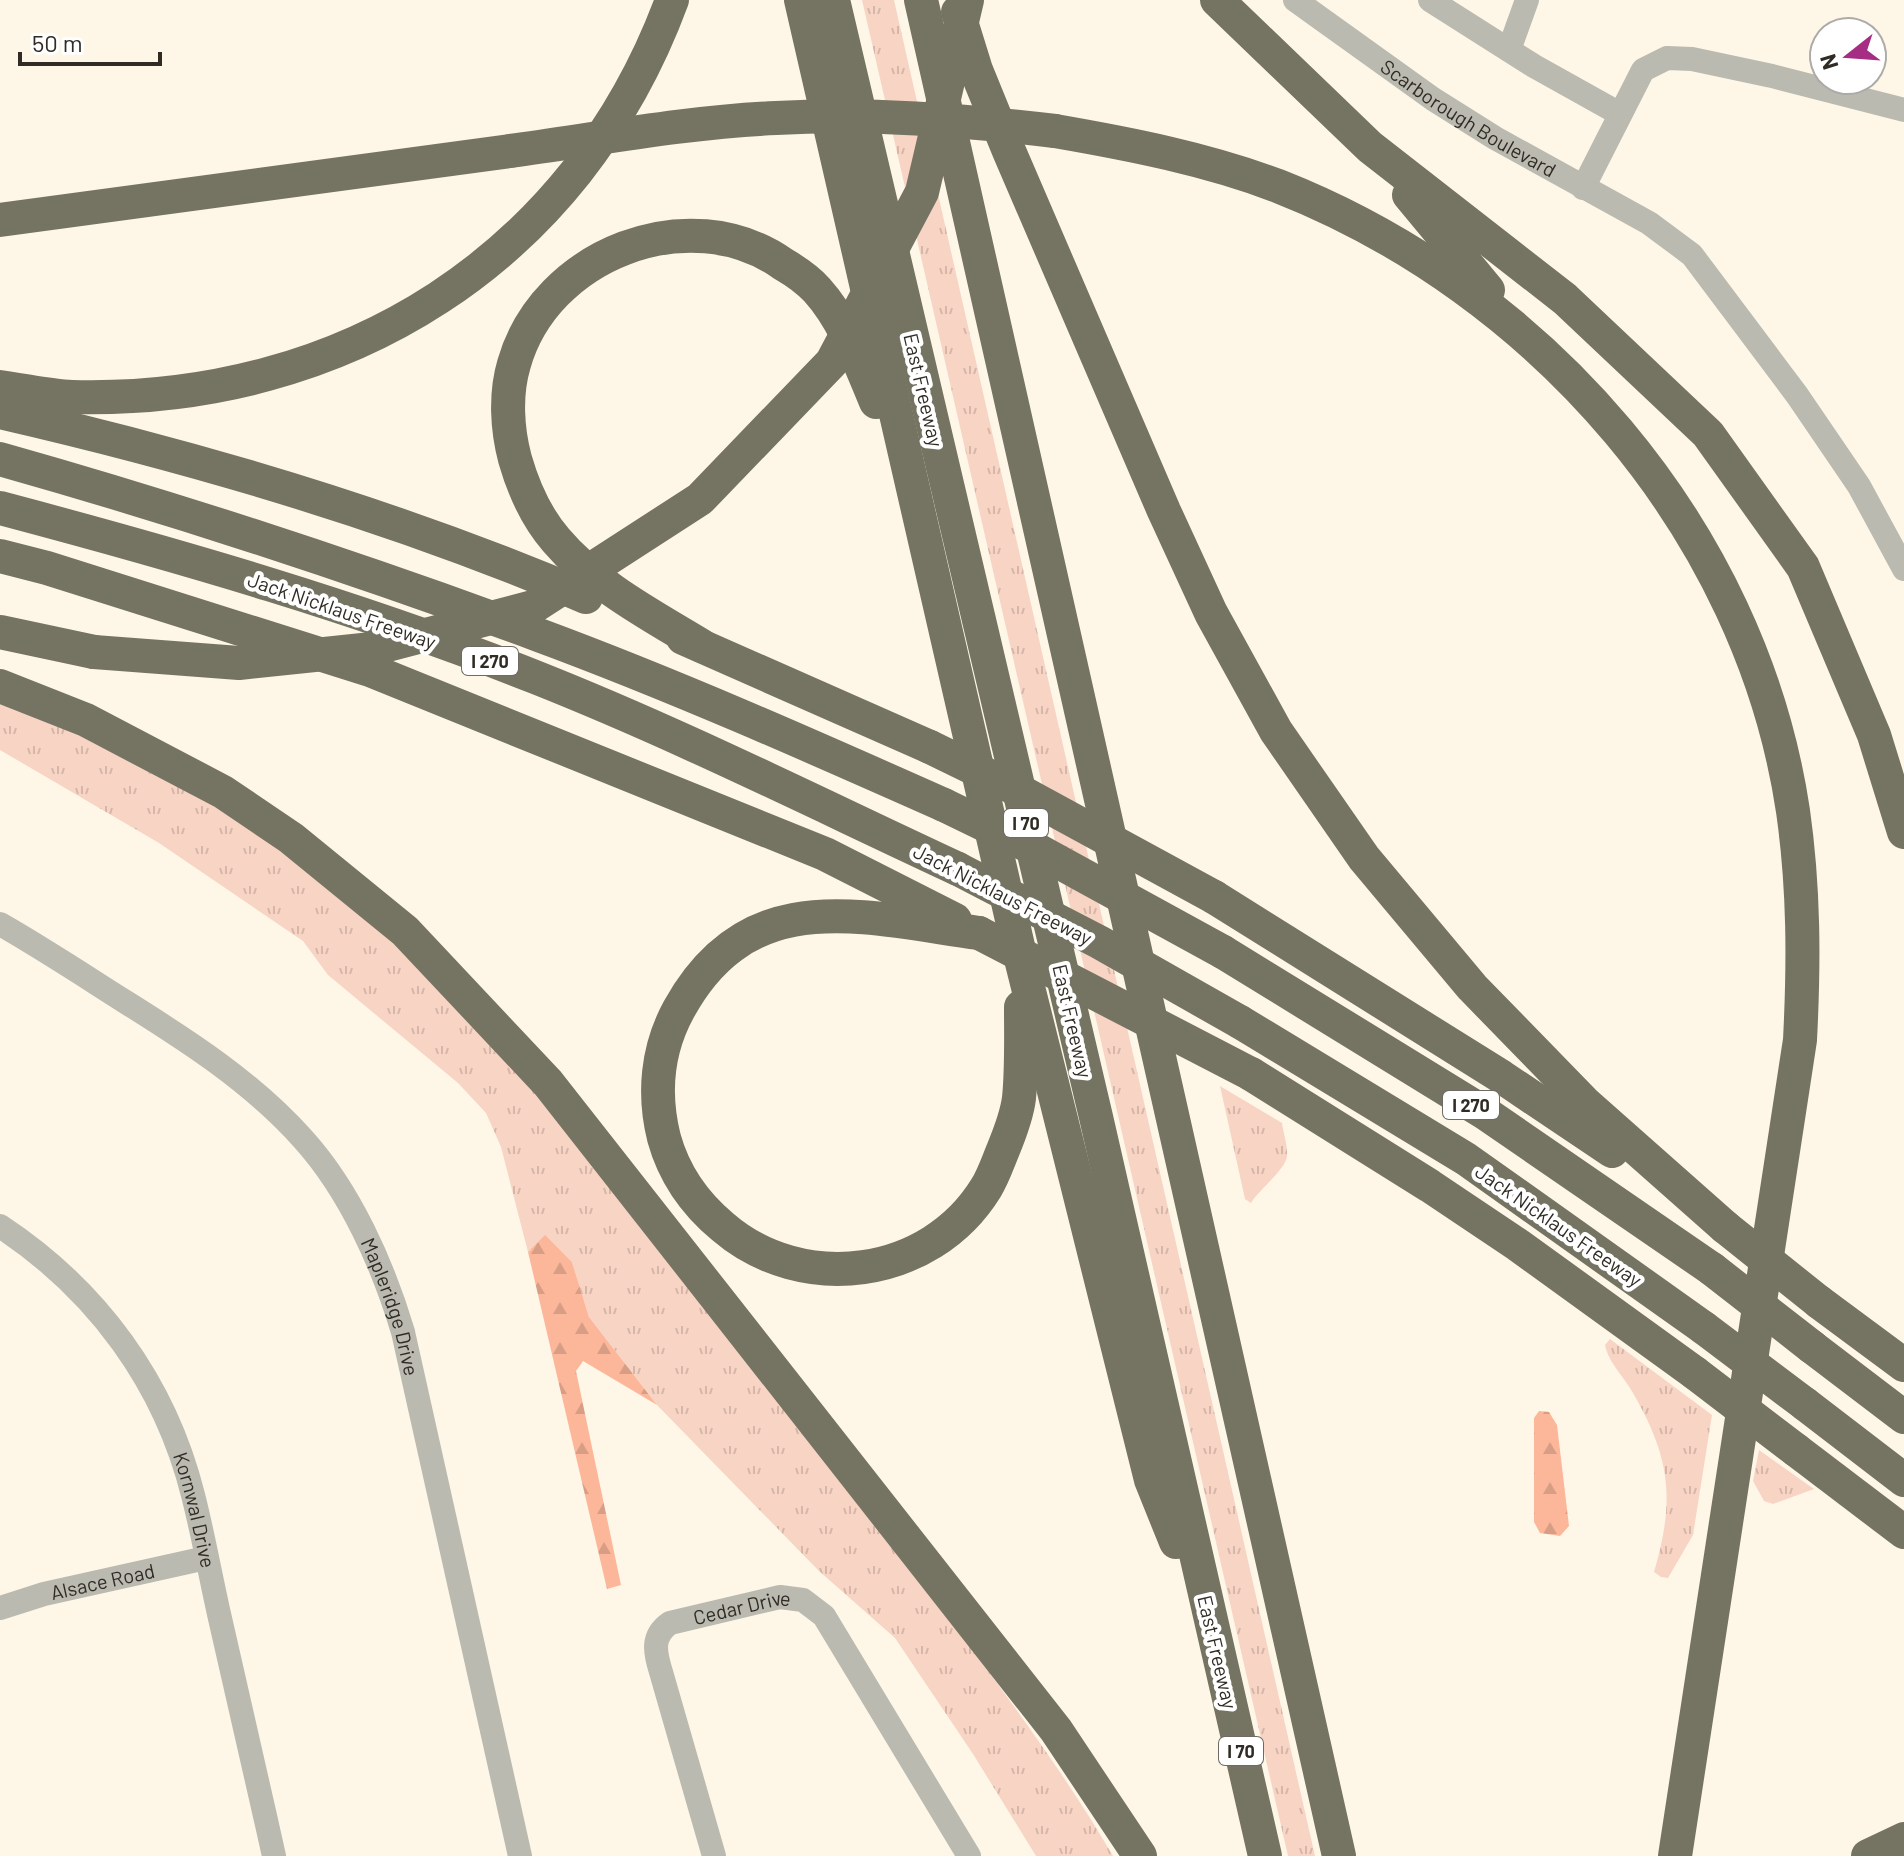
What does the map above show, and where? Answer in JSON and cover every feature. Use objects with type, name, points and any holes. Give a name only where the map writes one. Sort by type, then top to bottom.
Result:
[{"type":"highway","points":[[0,387],[70,397],[139,395],[216,387],[289,370],[365,340],[406,319],[483,268],[525,230],[576,173],[636,83],[672,0]]},
{"type":"highway","points":[[801,0],[1021,959],[1151,1480],[1217,1647]]},
{"type":"highway","name":"East Freeway","points":[[833,0],[1096,1117],[1265,1856]]},
{"type":"highway","points":[[921,0],[1066,660],[1339,1856]]},
{"type":"highway","points":[[954,0],[992,110],[1211,613],[1276,731],[1364,858],[1472,987],[1586,1104],[1725,1227],[1904,1365]]},
{"type":"highway","points":[[0,632],[94,652],[239,663],[372,649],[533,607],[700,499],[832,362],[839,349],[922,192],[967,0]]},
{"type":"highway","points":[[1217,0],[1370,147],[1565,299],[1708,434],[1803,567],[1874,735],[1904,832]]},
{"type":"highway","points":[[0,220],[677,128],[772,118],[908,117],[979,122],[1055,131],[1166,153],[1277,186],[1394,242],[1463,286],[1529,339],[1581,388],[1629,443],[1675,507],[1722,591],[1766,701],[1781,755],[1802,883],[1804,969],[1800,1040],[1675,1856]]},
{"type":"highway","points":[[1370,147],[1529,339]]},
{"type":"highway","points":[[702,646],[625,601],[555,540],[528,494],[512,447],[508,396],[513,364],[531,323],[559,289],[593,263],[616,251],[684,235],[722,237],[776,258],[816,289],[853,347],[876,403],[925,546]]},
{"type":"highway","points":[[0,412],[76,429],[326,499],[546,580],[930,747],[1012,787],[1214,897],[1502,1077],[1725,1227]]},
{"type":"highway","name":"Jack Nicklaus Freeway","points":[[0,459],[225,526],[537,635],[689,695],[944,805],[1049,857],[1223,952],[1485,1113],[1712,1269],[1904,1417]]},
{"type":"highway","name":"Jack Nicklaus Freeway","points":[[0,508],[220,568],[532,676],[608,707],[958,869],[1099,942],[1240,1022],[1466,1159],[1704,1328],[1904,1480]]},
{"type":"highway","points":[[0,556],[370,670],[825,854],[1251,1074],[1480,1220],[1695,1373],[1904,1532]]},
{"type":"highway","points":[[0,686],[86,720],[223,792],[291,838],[405,931],[548,1083],[1056,1730],[1140,1856]]},
{"type":"highway","points":[[979,933],[854,915],[805,917],[744,937],[705,970],[671,1025],[661,1058],[658,1106],[667,1147],[678,1175],[693,1198],[711,1217],[759,1253],[796,1265],[832,1270],[890,1262],[946,1232],[986,1188],[1009,1134],[1019,1099],[1021,959]]},
{"type":"highway","points":[[1868,1856],[1904,1839]]},
{"type":"street","name":"Scarborough Boulevard","points":[[1295,0],[1433,99],[1583,188],[1649,223],[1692,255],[1787,382],[1859,486],[1904,569]]},
{"type":"street","points":[[1430,0],[1620,114]]},
{"type":"street","points":[[1509,50],[1527,0]]},
{"type":"street","points":[[1583,188],[1643,70],[1667,58],[1692,59],[1772,76],[1904,110]]},
{"type":"street","name":"Mapleridge Drive","points":[[0,924],[207,1053],[255,1094],[303,1139],[330,1175],[376,1253],[403,1332],[520,1856]]},
{"type":"street","name":"Kornwal Drive","points":[[0,1226],[43,1258],[102,1314],[148,1381],[176,1443],[192,1493],[274,1856]]},
{"type":"street","name":"Alsace Road","points":[[0,1608],[44,1594],[206,1558]]},
{"type":"street","name":"Cedar Drive","points":[[714,1856],[655,1652],[655,1643],[659,1632],[670,1623],[780,1597],[803,1600],[824,1616],[969,1856]]},
{"type":"green space","points":[[862,0],[894,0],[1315,1856],[1288,1856]]},
{"type":"green space","points":[[0,694],[142,754],[334,885],[479,1022],[973,1650],[1063,1777],[1113,1856],[1036,1856],[973,1754],[895,1638],[819,1571],[657,1405],[589,1317],[572,1262],[545,1236],[528,1252],[501,1147],[486,1113],[458,1083],[328,975],[303,941],[159,843],[0,750]]},
{"type":"green space","points":[[1220,1086],[1282,1123],[1287,1156],[1251,1203],[1245,1199]]},
{"type":"green space","points":[[545,1235],[572,1262],[589,1317],[657,1405],[583,1361],[576,1371],[621,1585],[607,1589],[528,1252]]},
{"type":"green space","points":[[1610,1339],[1712,1415],[1693,1535],[1668,1578],[1654,1572],[1667,1501],[1662,1460],[1646,1417],[1607,1351],[1605,1345]]},
{"type":"green space","points":[[1539,1411],[1549,1412],[1557,1425],[1569,1526],[1560,1536],[1540,1533],[1534,1522],[1534,1418]]},
{"type":"green space","points":[[1759,1450],[1814,1489],[1773,1504],[1764,1501],[1753,1481]]}]
